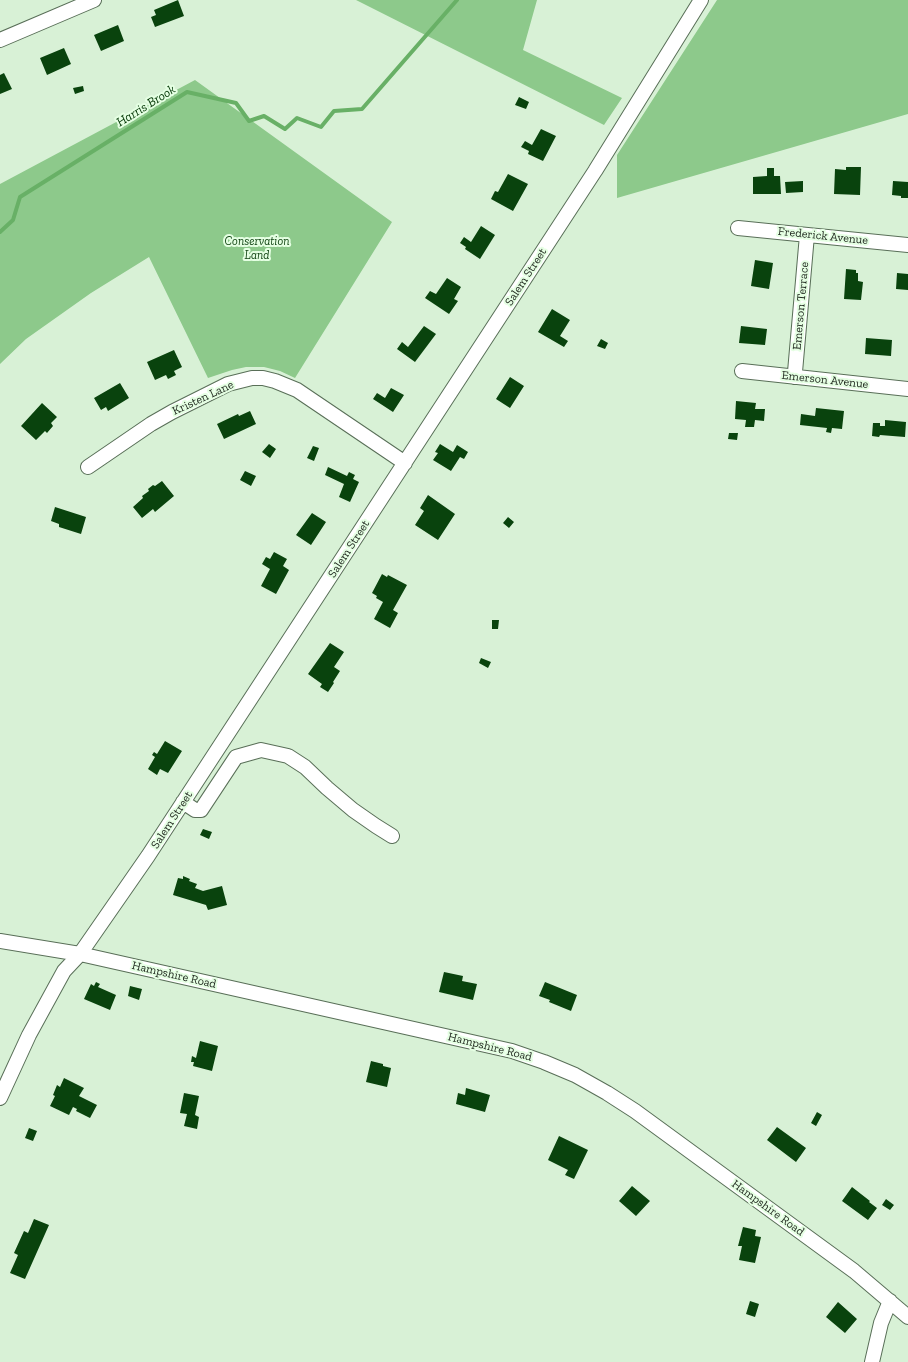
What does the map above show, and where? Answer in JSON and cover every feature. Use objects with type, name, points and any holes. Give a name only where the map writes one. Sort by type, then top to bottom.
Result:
[{"type":"street","points":[[0,40],[94,0]]},
{"type":"street","name":"Salem Street","points":[[0,1098],[29,1035],[64,971],[80,954],[148,856],[595,170],[701,0]]},
{"type":"street","name":"Frederick Avenue","points":[[738,228],[908,245]]},
{"type":"street","name":"Emerson Terrace","points":[[794,377],[806,235]]},
{"type":"street","name":"Emerson Avenue","points":[[742,372],[908,389]]},
{"type":"street","name":"Kristen Lane","points":[[88,467],[151,424],[172,412],[228,384],[252,378],[263,378],[275,381],[297,390],[405,463]]},
{"type":"street","points":[[183,802],[195,810],[200,810],[236,757],[261,750],[288,756],[305,766],[327,788],[353,810],[392,836]]},
{"type":"street","points":[[214,754],[227,772]]},
{"type":"street","name":"Hampshire Road","points":[[0,942],[80,954],[512,1051],[556,1067],[575,1075],[635,1111],[854,1271],[908,1317]]},
{"type":"street","points":[[872,1362],[881,1324],[890,1301]]},
{"type":"green space","points":[[356,0],[537,0],[523,50],[622,98],[604,125]]},
{"type":"green space","points":[[717,0],[908,0],[908,114],[617,198],[617,155]]},
{"type":"green space","name":"Conservation Land","points":[[195,80],[392,222],[295,378],[280,371],[264,367],[246,367],[208,378],[149,257],[91,293],[26,339],[0,364],[0,184]]},
{"type":"building","points":[[178,0],[184,16],[155,27],[151,17],[156,15],[154,10]]},
{"type":"building","points":[[118,25],[124,41],[101,51],[94,35]]},
{"type":"building","points":[[64,48],[71,64],[47,75],[40,58]]},
{"type":"building","points":[[4,73],[12,89],[0,94],[0,75]]},
{"type":"building","points":[[83,86],[84,91],[75,94],[73,88]]},
{"type":"building","points":[[519,97],[529,102],[526,109],[515,105]]},
{"type":"building","points":[[541,129],[556,136],[543,161],[528,154],[529,151],[521,147],[525,141],[532,145]]},
{"type":"building","points":[[846,167],[861,167],[860,195],[834,194],[835,169],[846,170]]},
{"type":"building","points":[[767,168],[774,168],[774,176],[780,176],[781,194],[753,194],[753,177],[767,176]]},
{"type":"building","points":[[508,174],[528,184],[513,211],[491,199],[495,191],[498,192]]},
{"type":"building","points":[[803,181],[803,192],[786,193],[785,182]]},
{"type":"building","points":[[893,181],[908,182],[908,198],[901,198],[901,196],[892,195]]},
{"type":"building","points":[[481,226],[495,235],[480,259],[465,249],[466,247],[460,243],[464,237],[471,242]]},
{"type":"building","points":[[755,260],[773,263],[769,289],[751,286]]},
{"type":"building","points":[[846,269],[856,270],[856,273],[858,273],[858,281],[863,282],[861,300],[844,299]]},
{"type":"building","points":[[897,273],[908,274],[908,290],[896,289]]},
{"type":"building","points":[[447,278],[461,287],[454,299],[458,301],[449,314],[425,298],[430,291],[436,294]]},
{"type":"building","points":[[552,309],[570,320],[560,336],[568,341],[564,347],[538,332]]},
{"type":"building","points":[[424,326],[436,334],[415,362],[397,349],[402,342],[408,347]]},
{"type":"building","points":[[741,326],[767,329],[765,345],[739,343]]},
{"type":"building","points":[[866,338],[892,340],[891,356],[865,354]]},
{"type":"building","points":[[601,339],[608,343],[605,349],[597,346]]},
{"type":"building","points":[[174,350],[182,367],[174,371],[176,375],[168,379],[166,375],[155,380],[147,362]]},
{"type":"building","points":[[510,377],[524,386],[510,408],[496,399]]},
{"type":"building","points":[[120,383],[129,398],[108,411],[106,407],[101,410],[94,398]]},
{"type":"building","points":[[391,388],[404,395],[393,412],[373,399],[377,393],[385,398]]},
{"type":"building","points":[[736,401],[756,403],[755,409],[765,409],[764,421],[755,420],[754,427],[745,427],[746,420],[735,419]]},
{"type":"building","points":[[42,403],[57,417],[51,423],[53,426],[47,433],[45,431],[36,440],[21,426]]},
{"type":"building","points":[[816,408],[844,411],[842,429],[832,428],[831,433],[826,432],[827,428],[800,425],[801,414],[815,416]]},
{"type":"building","points":[[250,411],[256,424],[224,439],[217,424],[238,414],[239,416]]},
{"type":"building","points":[[885,420],[906,422],[905,437],[880,435],[879,437],[872,436],[873,423],[880,423],[880,426],[885,426]]},
{"type":"building","points":[[729,433],[738,433],[737,440],[728,439]]},
{"type":"building","points":[[269,444],[276,449],[270,458],[262,452]]},
{"type":"building","points":[[440,444],[453,452],[457,445],[468,452],[464,459],[460,457],[451,471],[433,460],[438,453],[435,452]]},
{"type":"building","points":[[313,446],[319,448],[314,461],[307,458]]},
{"type":"building","points":[[328,467],[347,476],[349,472],[355,475],[353,479],[359,482],[350,502],[339,497],[344,484],[325,475]]},
{"type":"building","points":[[245,471],[256,476],[251,486],[240,480]]},
{"type":"building","points":[[162,481],[174,496],[155,512],[153,509],[142,518],[133,507],[143,498],[142,496],[149,491],[148,489]]},
{"type":"building","points":[[428,495],[455,514],[438,540],[415,525],[424,511],[420,508]]},
{"type":"building","points":[[55,507],[86,517],[81,534],[59,527],[59,524],[51,521]]},
{"type":"building","points":[[312,513],[326,522],[311,545],[296,535]]},
{"type":"building","points":[[508,517],[514,522],[509,528],[503,523]]},
{"type":"building","points":[[274,552],[287,559],[283,566],[289,570],[276,594],[261,586],[270,569],[262,564],[266,557],[270,559]]},
{"type":"building","points":[[382,574],[387,577],[388,575],[407,585],[393,610],[398,613],[390,628],[374,619],[383,602],[376,598],[377,596],[372,593]]},
{"type":"building","points":[[492,620],[499,620],[498,629],[492,629]]},
{"type":"building","points":[[330,643],[344,652],[334,667],[340,671],[328,692],[320,687],[322,684],[308,674]]},
{"type":"building","points":[[481,658],[491,662],[488,668],[479,663]]},
{"type":"building","points":[[165,741],[182,751],[168,773],[160,769],[157,775],[148,769],[155,757],[152,755],[154,752],[157,754]]},
{"type":"building","points":[[203,829],[212,832],[209,839],[200,835]]},
{"type":"building","points":[[183,876],[190,879],[189,881],[197,884],[195,888],[203,891],[222,886],[227,905],[208,910],[206,905],[173,895],[178,878],[183,879]]},
{"type":"building","points":[[444,972],[463,976],[462,981],[477,984],[473,1000],[439,992]]},
{"type":"building","points":[[96,982],[100,984],[98,987],[116,995],[110,1010],[84,999],[91,984],[94,986]]},
{"type":"building","points":[[545,982],[577,995],[571,1011],[539,996]]},
{"type":"building","points":[[130,986],[142,989],[139,1000],[128,996]]},
{"type":"building","points":[[200,1041],[218,1046],[212,1071],[193,1066],[194,1062],[191,1062],[192,1056],[196,1058]]},
{"type":"building","points":[[371,1061],[391,1068],[387,1087],[366,1082]]},
{"type":"building","points":[[64,1078],[84,1088],[79,1096],[97,1105],[90,1118],[76,1111],[77,1109],[73,1107],[69,1115],[50,1106],[55,1096],[53,1095],[57,1085],[60,1087]]},
{"type":"building","points":[[466,1088],[490,1095],[485,1112],[456,1104],[458,1093],[465,1095]]},
{"type":"building","points":[[184,1093],[199,1096],[195,1115],[199,1117],[197,1129],[184,1126],[187,1114],[180,1113]]},
{"type":"building","points":[[817,1112],[822,1115],[816,1126],[811,1123]]},
{"type":"building","points":[[777,1127],[806,1148],[796,1162],[767,1140]]},
{"type":"building","points":[[29,1128],[37,1131],[33,1141],[25,1138]]},
{"type":"building","points":[[559,1136],[588,1150],[574,1179],[565,1175],[568,1170],[548,1160]]},
{"type":"building","points":[[632,1186],[650,1201],[636,1216],[619,1201]]},
{"type":"building","points":[[852,1187],[877,1208],[868,1220],[842,1201]]},
{"type":"building","points":[[886,1199],[894,1205],[890,1210],[882,1205]]},
{"type":"building","points":[[34,1219],[49,1225],[25,1279],[10,1273],[18,1255],[14,1253],[24,1231],[28,1233]]},
{"type":"building","points":[[743,1227],[756,1230],[755,1236],[761,1237],[755,1263],[739,1260],[742,1246],[738,1246]]},
{"type":"building","points":[[750,1301],[759,1304],[755,1317],[746,1314]]},
{"type":"building","points":[[838,1302],[857,1319],[845,1333],[826,1317]]},
{"type":"waterway","name":"Harris Brook","points":[[0,232],[13,220],[20,197],[187,92],[236,103],[249,121],[264,116],[285,129],[297,118],[321,127],[334,111],[362,109],[457,0]]}]
